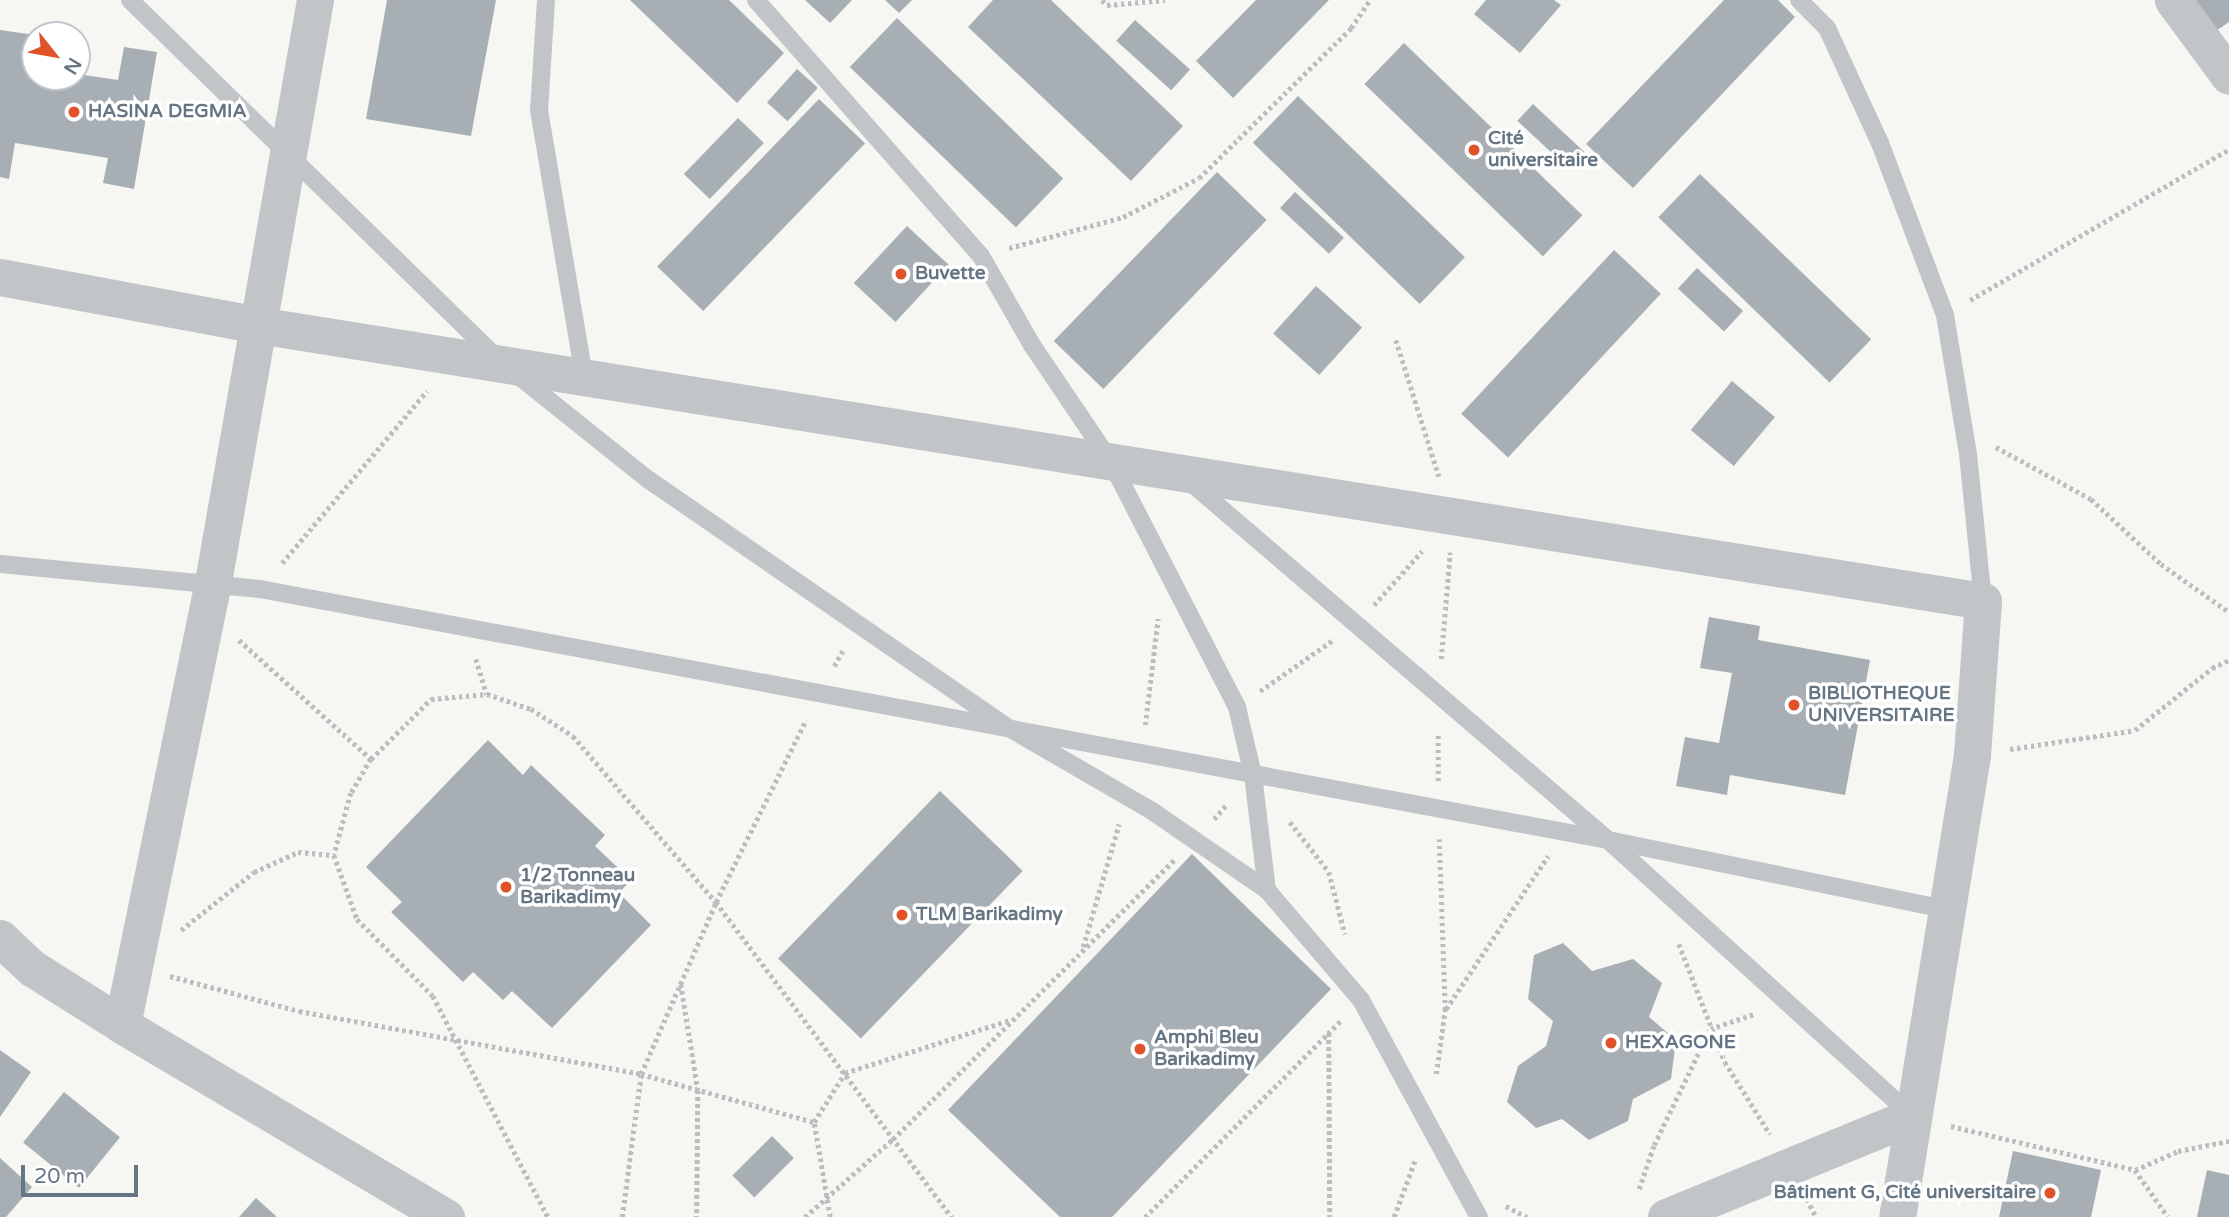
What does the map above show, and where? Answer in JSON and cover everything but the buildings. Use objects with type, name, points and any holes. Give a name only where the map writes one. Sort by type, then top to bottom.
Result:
[{"type":"street","points":[[122,1025],[210,596],[315,0]]},
{"type":"street","points":[[2173,0],[2229,76]]},
{"type":"street","points":[[0,277],[258,325],[1983,601],[1972,755],[1897,1217]]},
{"type":"street","points":[[0,938],[32,968],[122,1025],[446,1217]]},
{"type":"street","points":[[1667,1217],[1912,1116]]},
{"type":"lane","points":[[130,0],[287,157],[501,362],[649,480],[1009,728],[1194,841],[1267,890],[1361,1000],[1479,1217]]},
{"type":"lane","points":[[546,0],[540,110],[584,376]]},
{"type":"lane","points":[[756,0],[981,256],[1032,345],[1111,462],[1237,707],[1253,775],[1267,890]]},
{"type":"lane","points":[[1799,0],[1827,28],[1880,143],[1945,315],[1964,430],[1983,601]]},
{"type":"lane","points":[[1180,473],[1608,840],[1912,1116]]},
{"type":"lane","points":[[0,564],[210,596],[260,589],[1608,840],[1945,909]]},
{"type":"path","points":[[1102,0],[1107,5],[1165,0]]},
{"type":"path","points":[[981,256],[1123,217],[1199,177],[1351,28],[1370,0]]},
{"type":"path","points":[[1945,315],[2229,149]]},
{"type":"path","points":[[260,589],[457,355]]},
{"type":"path","points":[[1964,430],[2091,499],[2161,564],[2229,612]]},
{"type":"path","points":[[210,596],[372,759]]},
{"type":"path","points":[[622,1217],[641,1074],[716,902],[820,693],[858,624]]},
{"type":"path","points":[[1972,755],[2134,730],[2229,660]]},
{"type":"path","points":[[548,1217],[433,996],[357,919],[334,855],[351,793],[372,759],[431,699],[487,694],[531,709],[573,736],[716,902],[952,1217]]},
{"type":"path","points":[[805,1217],[893,1139],[1194,841],[1253,775],[1329,872],[1345,936]]},
{"type":"path","points":[[1445,1010],[1564,832]]},
{"type":"path","points":[[135,966],[254,872],[298,852],[334,855]]},
{"type":"path","points":[[1662,890],[1710,1029],[1725,1062],[1790,1165],[1816,1217]]},
{"type":"path","points":[[135,966],[299,1011],[460,1044],[641,1074],[814,1122]]},
{"type":"path","points":[[681,983],[698,1090],[697,1217]]},
{"type":"path","points":[[1145,1217],[1361,1000]]},
{"type":"path","points":[[1638,1193],[1654,1145],[1710,1029],[1749,1013],[1807,1022]]},
{"type":"path","points":[[830,1217],[814,1122],[845,1073],[1012,1019]]},
{"type":"path","points":[[1329,1033],[1330,1217]]},
{"type":"path","points":[[1912,1116],[2135,1170],[2178,1152],[2229,1141]]},
{"type":"path","points":[[1394,1217],[1429,1122]]},
{"type":"path","points":[[2135,1170],[2168,1217]]},
{"type":"place","name":"HASINA DEGMIA","points":[[74,112]]},
{"type":"place","name":"Cité universitaire","points":[[1474,150]]},
{"type":"place","name":"Buvette","points":[[901,274]]},
{"type":"place","name":"BIBLIOTHEQUE UNIVERSITAIRE","points":[[1794,705]]},
{"type":"place","name":"1/2 Tonneau Barikadimy","points":[[506,887]]},
{"type":"place","name":"TLM Barikadimy","points":[[902,915]]},
{"type":"place","name":"HEXAGONE","points":[[1611,1043]]},
{"type":"place","name":"Amphi Bleu Barikadimy","points":[[1140,1049]]},
{"type":"place","name":"Bâtiment G, Cité universitaire","points":[[2050,1193]]}]
